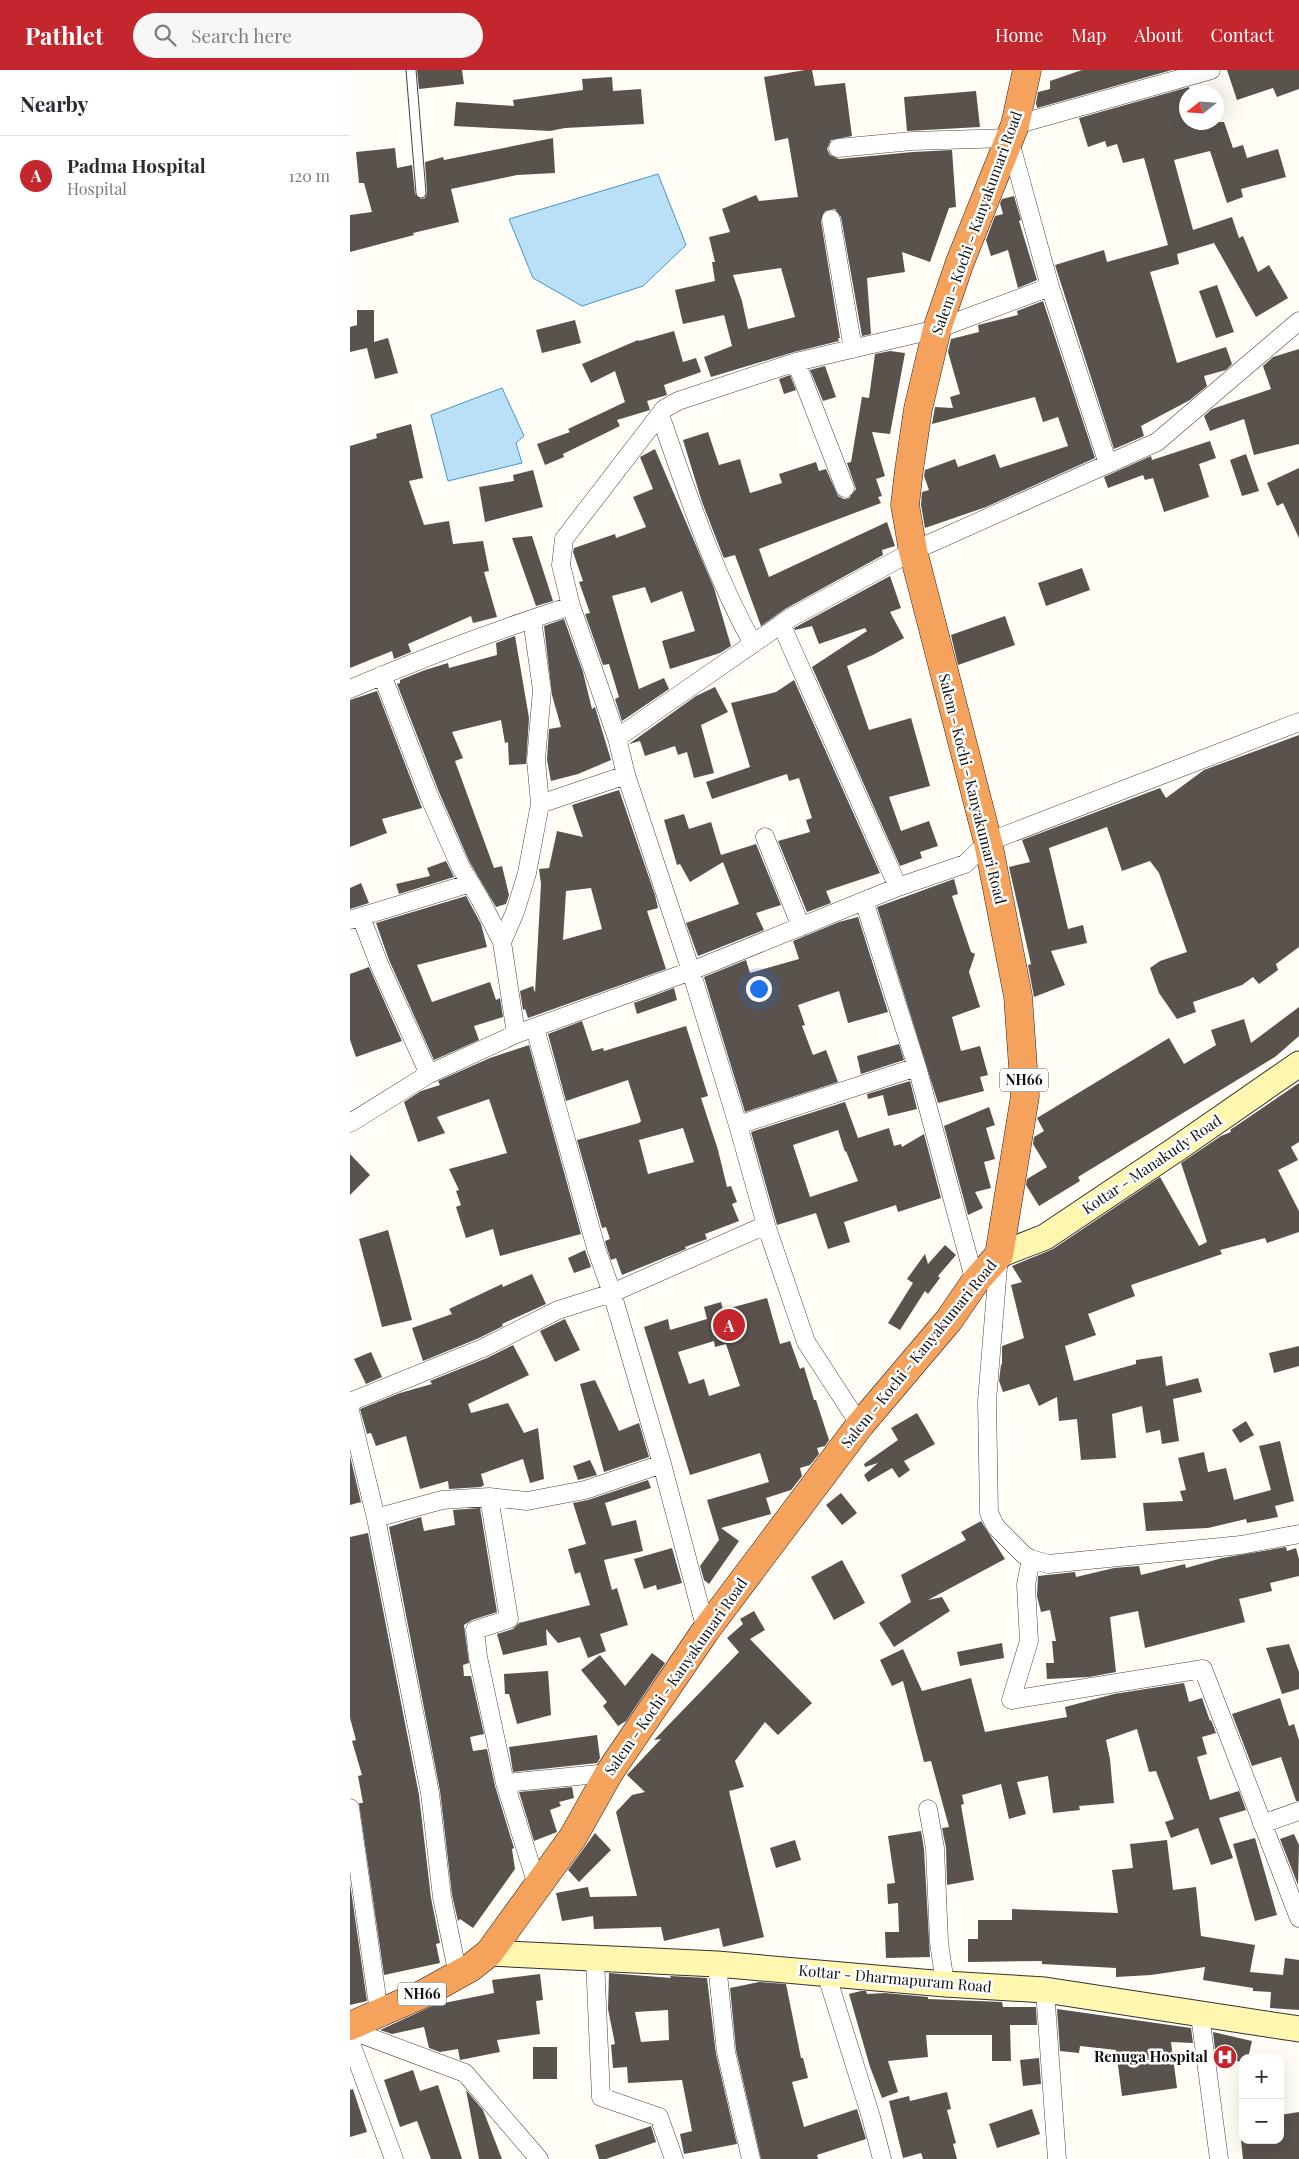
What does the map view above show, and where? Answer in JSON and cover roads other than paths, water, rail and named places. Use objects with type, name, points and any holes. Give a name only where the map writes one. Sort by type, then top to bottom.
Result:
[{"type":"highway","name":"Salem - Kochi - Kanyakumari Road","points":[[350,2026],[425,1993],[470,1968],[489,1953],[572,1837],[609,1773],[706,1630],[860,1425],[949,1320],[975,1282],[999,1255],[1025,1096],[1018,996],[988,842],[913,551],[905,505],[918,409],[937,329],[960,262],[1012,131],[1027,70]]},
{"type":"main road","name":"Kottar - Manakudy Road","points":[[999,1255],[1045,1237],[1299,1064]]},
{"type":"main road","name":"Kottar - Dharmapuram Road","points":[[489,1953],[717,1964],[945,1984],[1045,1990],[1299,2029]]},
{"type":"street","points":[[838,148],[1012,131],[1211,70]]},
{"type":"street","points":[[1012,131],[1050,287],[1108,464]]},
{"type":"street","points":[[831,219],[853,349]]},
{"type":"street","points":[[860,1425],[806,1342],[766,1225],[691,971],[626,774],[617,738],[571,606],[561,566],[564,539],[664,409],[678,401],[796,362],[937,329],[1050,287]]},
{"type":"street","points":[[617,738],[781,624],[913,551],[1157,442],[1299,321]]},
{"type":"street","points":[[796,362],[845,488]]},
{"type":"street","points":[[660,415],[691,504],[731,604],[753,644]]},
{"type":"street","points":[[350,689],[382,675],[571,606]]},
{"type":"street","points":[[502,942],[515,912],[527,872],[540,804],[536,760],[542,690],[532,619]]},
{"type":"street","points":[[781,624],[898,887]]},
{"type":"street","points":[[382,675],[429,796],[460,866],[502,942],[516,1034]]},
{"type":"street","points":[[350,1123],[429,1074],[516,1034],[691,971],[898,887],[965,864],[988,842],[1299,722]]},
{"type":"street","points":[[540,804],[626,774]]},
{"type":"street","points":[[765,837],[801,927]]},
{"type":"street","points":[[429,1074],[379,964],[356,919],[471,883]]},
{"type":"street","points":[[864,901],[917,1067],[975,1282]]},
{"type":"street","points":[[535,1028],[596,1248],[612,1293],[662,1464],[706,1630]]},
{"type":"street","points":[[738,1125],[917,1067]]},
{"type":"street","points":[[350,1402],[483,1348],[558,1310],[612,1293],[766,1225]]},
{"type":"street","points":[[999,1255],[987,1401],[988,1504],[989,1513],[996,1527],[1008,1541],[1031,1559],[1048,1564],[1241,1545],[1299,1534]]},
{"type":"street","points":[[350,1411],[376,1518],[430,1793],[442,1897],[458,1975]]},
{"type":"street","points":[[376,1518],[442,1500],[489,1497],[527,1501],[585,1490],[662,1464]]},
{"type":"street","points":[[489,1497],[509,1620],[475,1630],[478,1657],[505,1783],[537,1884]]},
{"type":"street","points":[[1031,1559],[1026,1585],[1029,1641],[1012,1700],[1203,1669],[1299,1918]]},
{"type":"street","points":[[505,1783],[609,1773]]},
{"type":"street","points":[[350,1808],[379,2012]]},
{"type":"street","points":[[928,1809],[935,1848],[939,1942],[945,1984]]},
{"type":"street","points":[[1262,1824],[1299,1811]]},
{"type":"street","points":[[595,1959],[601,2097],[659,2117],[674,2159]]},
{"type":"street","points":[[717,1964],[726,2052],[751,2159]]},
{"type":"street","points":[[826,1973],[871,2117],[882,2159]]},
{"type":"street","points":[[1045,1990],[1058,2159]]},
{"type":"street","points":[[1200,2015],[1219,2159]]},
{"type":"street","points":[[350,2030],[466,2073],[539,2159]]},
{"type":"street","points":[[350,2042],[394,2159]]},
{"type":"lane","points":[[411,70],[421,193]]},
{"type":"water","points":[[658,174],[686,245],[643,286],[582,306],[533,278],[509,219]]},
{"type":"water","points":[[502,388],[524,436],[516,443],[522,463],[448,481],[431,415]]},
{"type":"place","name":"Padma Hospital","points":[[729,1325]]},
{"type":"place","name":"Renuga Hospital","points":[[1225,2057]]}]
